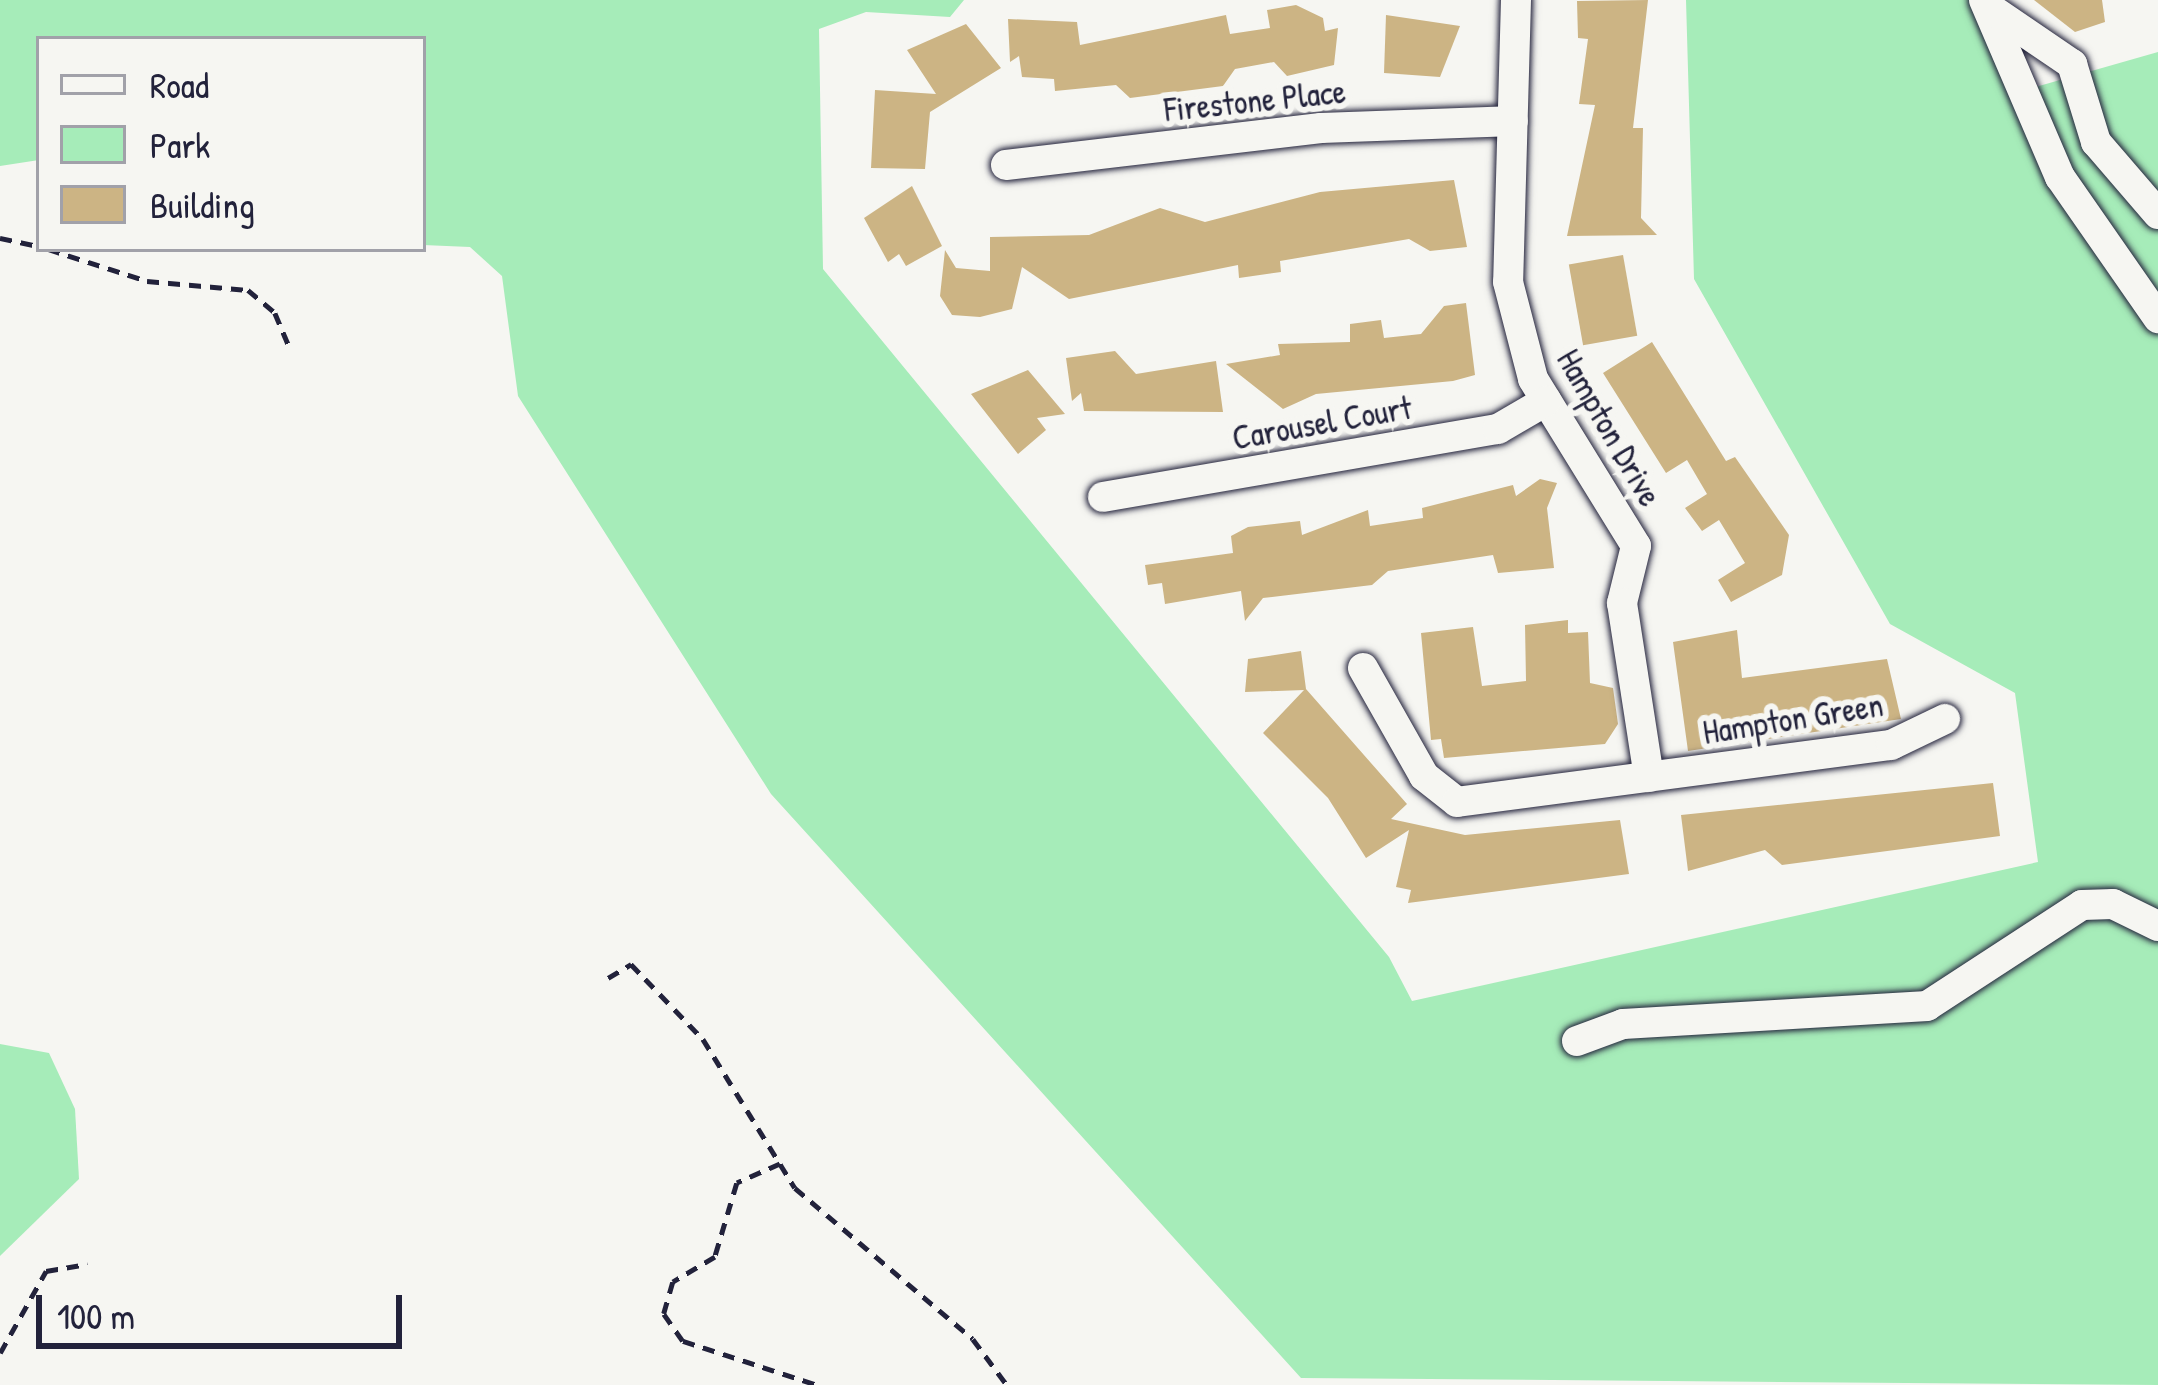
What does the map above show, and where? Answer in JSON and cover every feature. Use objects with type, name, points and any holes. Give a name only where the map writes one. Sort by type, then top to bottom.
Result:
[{"type":"street","name":"Hampton Drive","points":[[1516,0],[1508,282],[1546,401],[1636,546],[1622,603],[1648,777]]},
{"type":"street","points":[[1986,3],[2072,64],[2096,142],[2156,208]]},
{"type":"street","points":[[1986,3],[2060,177],[2158,317]]},
{"type":"street","name":"Firestone Place","points":[[1006,165],[1321,128],[1513,121]]},
{"type":"street","name":"Carousel Court","points":[[1103,497],[1498,429],[1546,401]]},
{"type":"street","name":"Hampton Green","points":[[1363,668],[1424,776],[1457,802],[1892,745],[1945,719]]},
{"type":"street","points":[[1577,1041],[1623,1024],[1927,1006],[2082,905],[2113,904],[2158,926]]},
{"type":"path","points":[[0,238],[36,245]]},
{"type":"path","points":[[57,252],[147,281],[248,290],[275,313],[290,350]]},
{"type":"path","points":[[608,978],[632,964],[688,1024],[780,1164],[973,1339],[1007,1385]]},
{"type":"path","points":[[780,1164],[737,1183],[716,1257],[673,1282],[664,1314],[683,1341],[818,1385]]},
{"type":"path","points":[[0,1353],[46,1271],[88,1264]]},
{"type":"green space","points":[[0,0],[964,0],[950,17],[866,12],[819,29],[823,269],[1389,957],[1412,1001],[2038,862],[2015,693],[1890,624],[1694,279],[1686,0],[1996,0],[2025,90],[2158,52],[2158,1385],[1301,1378],[771,794],[518,396],[502,276],[470,247],[426,245],[426,36],[36,36],[36,160],[0,166]]},
{"type":"green space","points":[[0,1044],[49,1053],[75,1109],[79,1179],[0,1256]]},
{"type":"building","points":[[1648,0],[1633,128],[1643,128],[1641,218],[1657,235],[1567,236],[1595,105],[1579,104],[1588,39],[1578,38],[1577,1]]},
{"type":"building","points":[[2034,0],[2102,0],[2105,22],[2075,32]]},
{"type":"building","points":[[1296,5],[1323,18],[1325,31],[1338,28],[1334,65],[1287,76],[1274,62],[1235,69],[1223,86],[1130,98],[1116,85],[1055,91],[1054,79],[1022,77],[1019,56],[1010,62],[1008,19],[1077,22],[1080,45],[1226,15],[1230,34],[1270,28],[1267,10]]},
{"type":"building","points":[[1386,15],[1460,26],[1440,77],[1384,73]]},
{"type":"building","points":[[966,24],[1001,68],[930,112],[925,169],[871,168],[875,90],[936,94],[907,50]]},
{"type":"building","points":[[1454,180],[1467,247],[1430,251],[1409,239],[1280,261],[1281,272],[1239,278],[1238,265],[1069,299],[1022,267],[1012,309],[980,317],[952,315],[940,296],[945,250],[956,268],[990,271],[990,237],[1089,235],[1160,208],[1205,222],[1320,192]]},
{"type":"building","points":[[912,186],[942,246],[906,266],[899,254],[888,262],[864,218]]},
{"type":"building","points":[[1623,255],[1637,336],[1583,345],[1569,265]]},
{"type":"building","points":[[1466,303],[1475,375],[1453,381],[1316,394],[1283,409],[1226,364],[1280,355],[1278,344],[1350,342],[1350,324],[1381,320],[1384,338],[1421,334],[1444,306]]},
{"type":"building","points":[[1652,342],[1726,461],[1735,457],[1789,535],[1782,575],[1731,602],[1718,580],[1745,563],[1719,520],[1702,531],[1685,508],[1707,494],[1687,460],[1666,473],[1603,373]]},
{"type":"building","points":[[1115,351],[1136,374],[1216,361],[1223,412],[1084,411],[1081,393],[1072,401],[1066,358]]},
{"type":"building","points":[[1028,370],[1065,414],[1037,418],[1046,430],[1018,454],[971,394]]},
{"type":"building","points":[[1540,479],[1557,483],[1547,508],[1554,568],[1498,573],[1493,555],[1388,571],[1372,585],[1263,598],[1245,621],[1241,591],[1165,604],[1162,583],[1148,585],[1145,565],[1233,553],[1231,536],[1248,527],[1300,521],[1302,535],[1368,510],[1370,526],[1423,518],[1422,508],[1513,485],[1516,496]]},
{"type":"building","points":[[1568,620],[1568,633],[1588,632],[1590,683],[1613,688],[1618,724],[1605,744],[1444,758],[1441,739],[1431,740],[1421,633],[1473,627],[1482,686],[1526,681],[1525,625]]},
{"type":"building","points":[[1737,630],[1742,678],[1887,659],[1901,719],[1688,751],[1673,642]]},
{"type":"building","points":[[1301,651],[1306,689],[1407,804],[1391,819],[1465,835],[1620,820],[1629,874],[1408,903],[1411,890],[1396,887],[1409,830],[1366,858],[1328,798],[1263,733],[1304,690],[1245,692],[1248,659]]},
{"type":"building","points":[[1993,783],[2000,836],[1782,865],[1765,850],[1688,871],[1681,815]]}]
